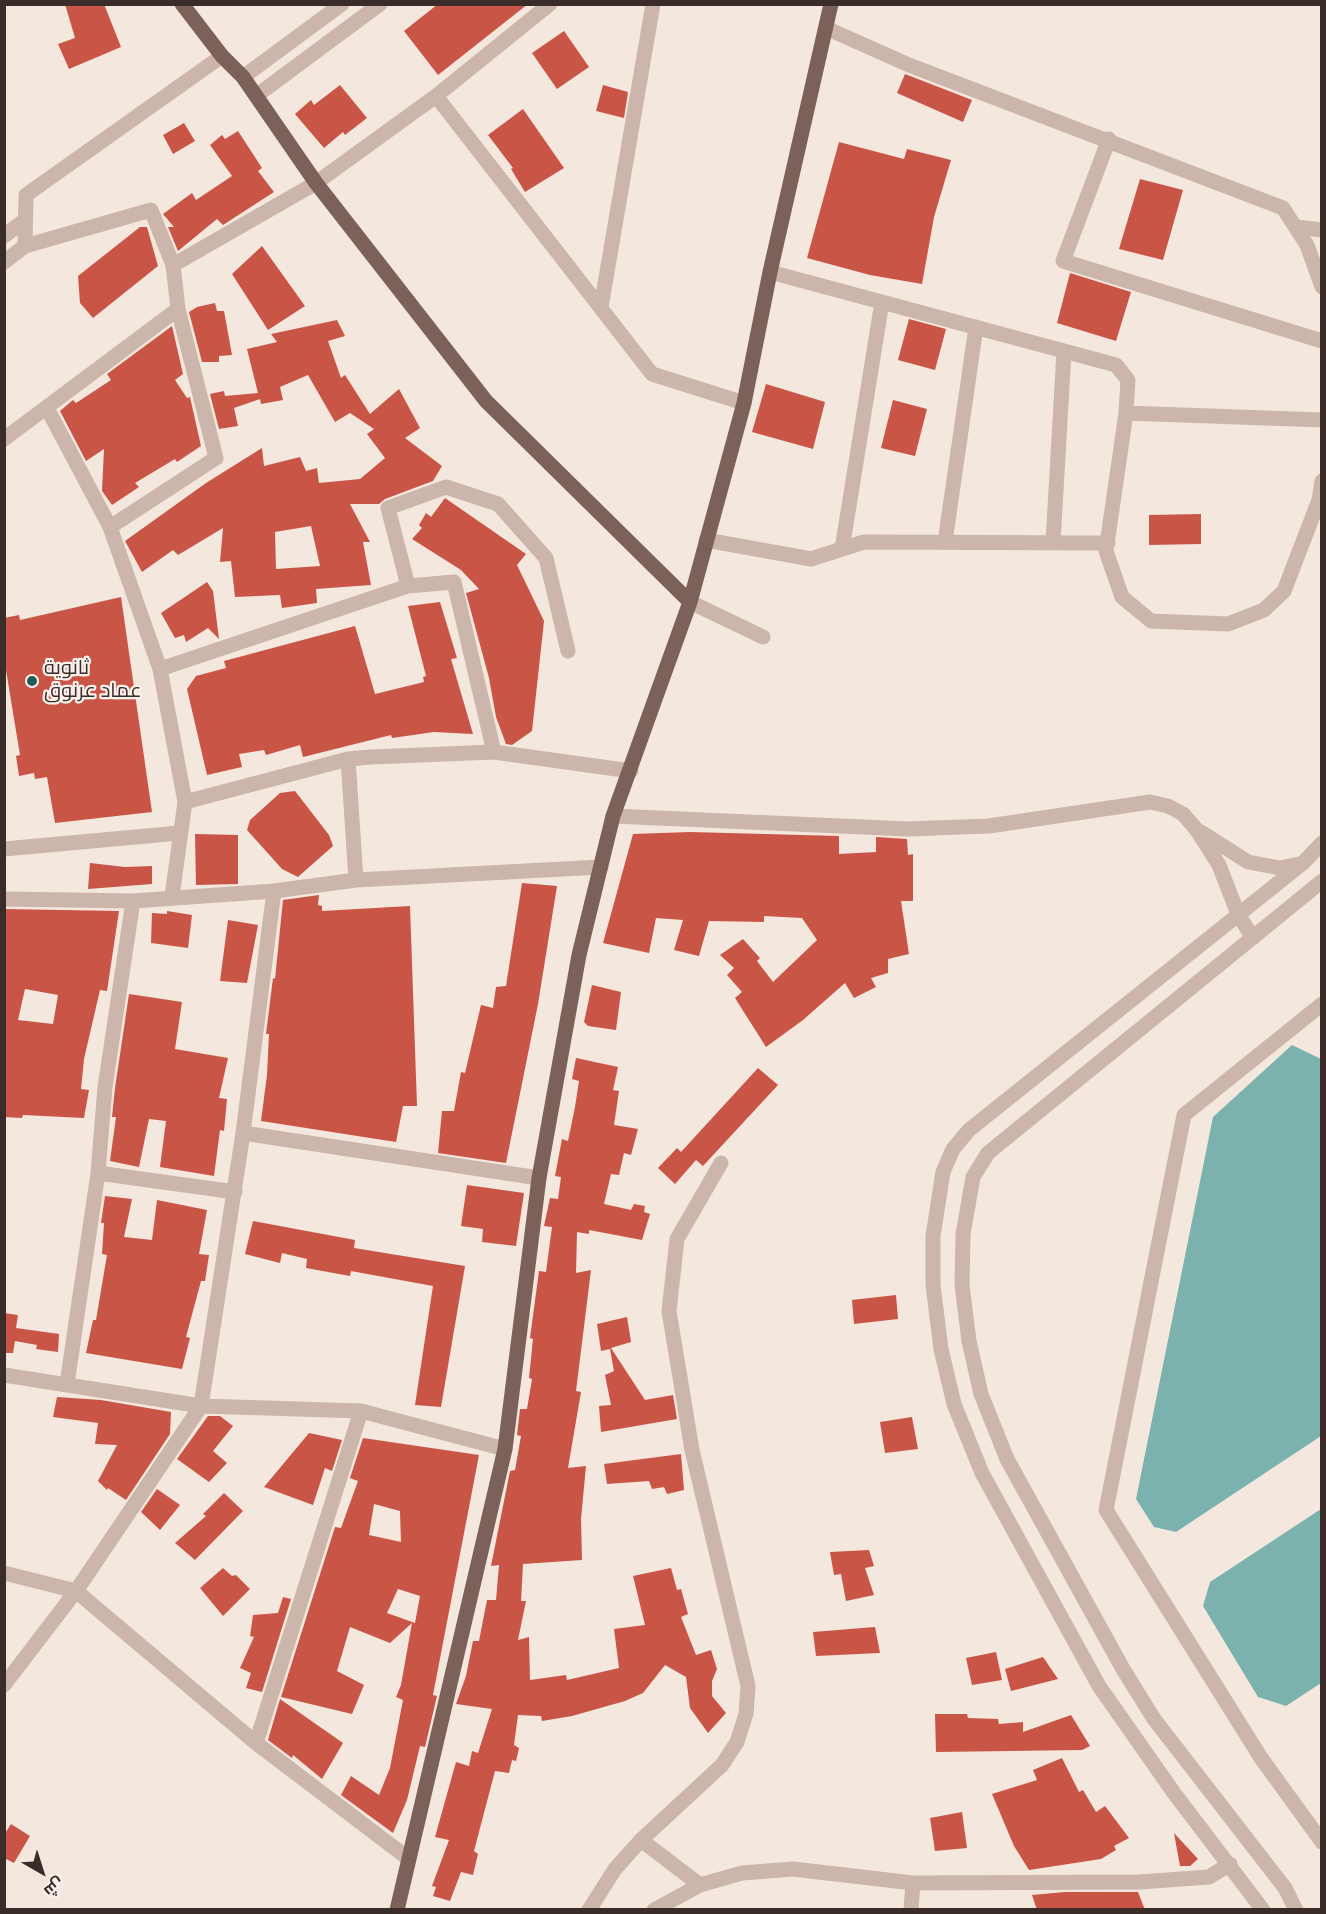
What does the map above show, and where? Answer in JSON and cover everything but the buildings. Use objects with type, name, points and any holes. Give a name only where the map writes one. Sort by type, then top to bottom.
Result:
[{"type":"main road","points":[[182,4],[222,56],[243,77],[316,183],[486,401],[690,602]]},
{"type":"main road","points":[[397,1910],[505,1449],[539,1178],[579,955],[613,816],[690,602],[744,403],[770,272],[831,4]]},
{"type":"street","points":[[243,77],[342,4]]},
{"type":"street","points":[[256,96],[380,4]]},
{"type":"street","points":[[173,265],[316,183],[436,96],[550,4]]},
{"type":"street","points":[[601,307],[653,4]]},
{"type":"street","points":[[826,28],[909,65],[1109,139],[1283,208],[1307,245],[1322,287]]},
{"type":"street","points":[[24,246],[26,195],[222,56]]},
{"type":"street","points":[[436,96],[652,374],[744,403]]},
{"type":"street","points":[[1109,139],[1063,261],[1322,341]]},
{"type":"street","points":[[4,262],[24,246],[151,210],[173,265],[178,309],[216,458],[110,527]]},
{"type":"street","points":[[4,236],[25,219]]},
{"type":"street","points":[[1296,227],[1322,230]]},
{"type":"street","points":[[770,272],[1116,365],[1128,380],[1126,413],[1106,550],[1122,597],[1151,621],[1228,624],[1264,610],[1284,591],[1319,500],[1322,481]]},
{"type":"street","points":[[842,549],[882,302]]},
{"type":"street","points":[[4,439],[178,309]]},
{"type":"street","points":[[945,542],[976,327]]},
{"type":"street","points":[[1053,543],[1064,351]]},
{"type":"street","points":[[46,408],[110,527],[160,669],[185,802],[172,896]]},
{"type":"street","points":[[1126,413],[1322,420]]},
{"type":"street","points":[[408,586],[388,508],[446,488],[498,504],[546,558],[568,651]]},
{"type":"street","points":[[706,540],[811,559],[864,542],[1108,543]]},
{"type":"street","points":[[160,669],[408,586],[454,582],[494,752]]},
{"type":"street","points":[[690,602],[763,637]]},
{"type":"street","points":[[185,802],[348,759],[494,752],[631,771]]},
{"type":"street","points":[[348,759],[356,880]]},
{"type":"street","points":[[613,816],[908,829],[989,826],[1150,802],[1168,806],[1183,814],[1196,829],[1219,865],[1238,914],[1253,938]]},
{"type":"street","points":[[1196,829],[1248,862],[1280,867],[1303,863]]},
{"type":"street","points":[[4,849],[179,833]]},
{"type":"street","points":[[1263,1910],[1174,1793],[1099,1686],[982,1473],[954,1404],[941,1349],[933,1285],[933,1246],[943,1172],[953,1149],[969,1130],[1303,863],[1322,843]]},
{"type":"street","points":[[4,899],[133,901],[172,896],[274,891],[356,880],[601,867]]},
{"type":"street","points":[[1296,1909],[1285,1888],[1154,1719],[1123,1670],[1007,1459],[981,1394],[969,1341],[962,1286],[963,1234],[973,1177],[984,1159],[1322,881]]},
{"type":"street","points":[[4,1685],[76,1591],[201,1406],[235,1192],[274,891]]},
{"type":"street","points":[[67,1384],[98,1173],[105,1087],[133,901]]},
{"type":"street","points":[[1322,1004],[1184,1115],[1106,1510],[1261,1758],[1322,1842]]},
{"type":"street","points":[[243,1133],[539,1178]]},
{"type":"street","points":[[589,1910],[615,1869],[641,1840],[722,1765],[737,1742],[746,1714],[748,1686],[692,1450],[669,1311],[677,1239],[721,1163]]},
{"type":"street","points":[[98,1173],[235,1192]]},
{"type":"street","points":[[4,1374],[201,1406],[362,1412],[505,1449]]},
{"type":"street","points":[[256,1743],[362,1412]]},
{"type":"street","points":[[4,1573],[76,1591],[256,1743],[409,1859]]},
{"type":"street","points":[[641,1840],[700,1885]]},
{"type":"street","points":[[654,1910],[700,1885],[742,1873],[793,1869],[913,1883],[1139,1882],[1209,1877],[1230,1864]]},
{"type":"street","points":[[911,1910],[913,1883]]},
{"type":"water","points":[[1292,1045],[1321,1059],[1321,1436],[1176,1532],[1154,1527],[1136,1499],[1213,1117]]},
{"type":"water","points":[[1321,1509],[1321,1683],[1286,1706],[1258,1697],[1203,1606],[1210,1582]]},
{"type":"place","name":"ثانوية عماد عرنوق","points":[[32,681]]}]
